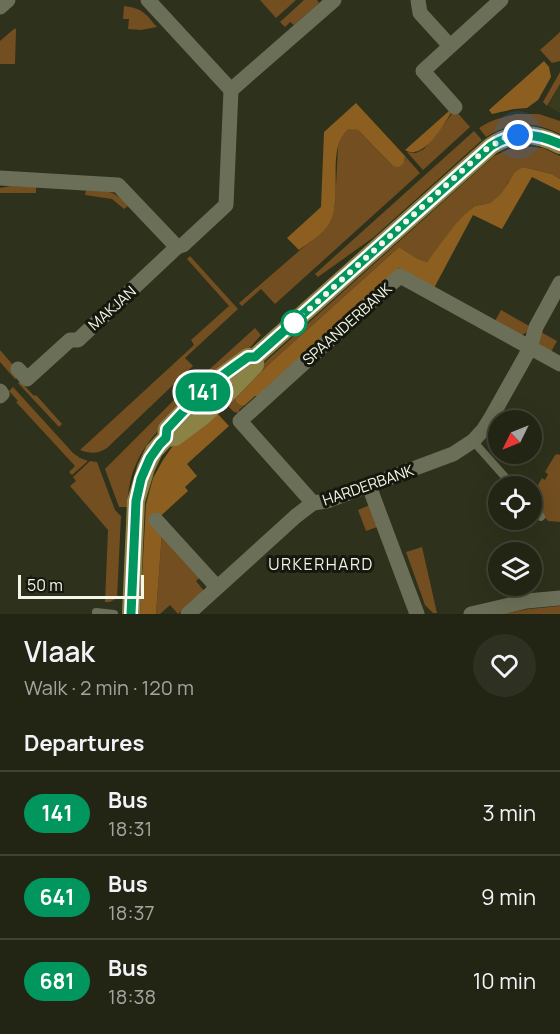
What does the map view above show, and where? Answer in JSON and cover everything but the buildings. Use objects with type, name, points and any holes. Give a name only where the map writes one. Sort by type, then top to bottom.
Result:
[{"type":"street","points":[[0,7],[8,0]]},
{"type":"street","points":[[148,0],[231,90],[334,0]]},
{"type":"street","points":[[418,0],[420,13],[450,46]]},
{"type":"street","points":[[455,106],[423,71],[501,0]]},
{"type":"street","name":"MAKJAN","points":[[18,369],[27,379],[70,340],[78,340],[226,206],[231,90]]},
{"type":"street","points":[[131,614],[135,512],[138,492],[150,458],[160,444],[166,438],[175,437],[203,416],[255,365],[255,357],[491,146],[506,137],[530,135],[540,136],[560,145]]},
{"type":"street","points":[[0,178],[118,185],[177,248]]},
{"type":"street","name":"SPAANDERBANK","points":[[313,503],[240,421],[400,276],[560,364]]},
{"type":"street","name":"HARDERBANK","points":[[188,614],[313,503],[327,501],[453,454],[473,441],[492,416],[530,348],[536,327],[560,283]]},
{"type":"street","points":[[0,391],[2,394],[0,396]]},
{"type":"street","points":[[369,486],[417,614]]},
{"type":"street","points":[[156,520],[217,587]]},
{"type":"street","points":[[471,614],[527,601],[560,598]]},
{"type":"lane","points":[[473,441],[504,476]]},
{"type":"lane","points":[[98,611],[114,614]]},
{"type":"shaded area","points":[[260,0],[296,0],[276,18]]},
{"type":"shaded area","points":[[304,0],[317,0],[319,3],[294,25],[290,22],[285,27],[280,22]]},
{"type":"shaded area","points":[[124,6],[143,12],[157,27],[141,30],[128,29],[129,19],[123,19]]},
{"type":"shaded area","points":[[15,28],[15,64],[0,64],[0,41]]},
{"type":"shaded area","points":[[560,32],[560,61],[552,63],[540,50]]},
{"type":"shaded area","points":[[544,61],[549,67],[551,77],[538,100],[527,108],[492,114],[489,110]]},
{"type":"shaded area","points":[[560,72],[560,84],[547,106],[543,102]]},
{"type":"shaded area","points":[[560,84],[560,113],[548,106]]},
{"type":"shaded area","points":[[356,103],[405,156],[404,163],[399,167],[393,166],[358,130],[348,129],[337,149],[334,211],[330,222],[320,234],[299,250],[287,238],[321,207],[324,132]]},
{"type":"shaded area","points":[[455,110],[470,127],[423,170],[407,152],[416,153],[424,149]]},
{"type":"shaded area","points":[[449,111],[451,113],[443,126],[425,147],[419,151],[405,150]]},
{"type":"shaded area","points":[[516,114],[539,114],[560,121],[560,134],[541,127],[523,125],[505,128],[486,137],[479,128],[492,121]]},
{"type":"shaded area","points":[[348,128],[358,130],[393,166],[404,163],[405,156],[420,173],[275,304],[261,289],[242,306],[239,303],[322,231],[335,206],[338,146],[342,134]]},
{"type":"shaded area","points":[[474,131],[482,140],[374,237],[318,277],[315,274]]},
{"type":"shaded area","points":[[523,146],[543,148],[560,156],[560,179],[552,174],[523,167],[508,182],[502,194],[490,203],[475,206],[427,262],[399,247],[267,366],[236,398],[236,402],[241,406],[245,405],[239,413],[234,412],[225,403],[265,362],[494,156]]},
{"type":"shaded area","points":[[523,167],[552,174],[560,179],[560,191],[532,177],[502,229],[473,215],[434,288],[399,268],[258,396],[245,405],[241,406],[236,402],[236,398],[267,366],[399,247],[427,262],[464,215],[475,206],[490,203],[501,194],[515,172]]},
{"type":"shaded area","points":[[36,187],[36,193],[0,193],[0,188]]},
{"type":"shaded area","points":[[86,190],[109,192],[118,196],[128,206],[124,209],[112,199],[85,195]]},
{"type":"shaded area","points":[[190,256],[238,309],[185,358],[193,366],[107,448],[94,453],[80,450],[194,345],[191,340],[229,306],[187,259]]},
{"type":"shaded area","points":[[501,310],[531,327],[522,335],[495,321]]},
{"type":"shaded area","points":[[255,328],[261,335],[248,350],[207,383],[201,377]]},
{"type":"shaded area","points":[[541,332],[557,341],[551,352],[538,344]]},
{"type":"shaded area","points":[[0,350],[14,366],[17,378],[15,379],[0,362]]},
{"type":"shaded area","points":[[20,381],[62,424],[59,427],[18,383]]},
{"type":"shaded area","points":[[188,386],[197,391],[164,424],[142,452],[133,473],[127,507],[119,507],[105,469]]},
{"type":"shaded area","points":[[13,387],[73,453],[88,461],[72,475],[69,472],[75,466],[16,402],[18,401],[9,391]]},
{"type":"shaded area","points":[[215,411],[229,426],[187,464],[197,476],[185,487],[188,491],[154,522],[162,532],[156,614],[140,614],[146,504],[153,478],[172,447]]},
{"type":"shaded area","points":[[555,455],[560,455],[560,522],[548,521],[542,514],[542,478],[545,480],[548,474],[545,472]]},
{"type":"shaded area","points":[[90,461],[97,462],[115,510],[121,516],[117,598],[110,602],[105,602],[108,530],[70,486],[76,481],[73,477]]},
{"type":"shaded area","points":[[370,505],[377,527],[366,531],[358,510]]},
{"type":"shaded area","points":[[162,532],[202,576],[196,581],[204,591],[178,614],[170,605],[160,614],[156,614]]},
{"type":"shaded area","points":[[422,547],[437,613],[433,613],[425,605],[406,552]]},
{"type":"shaded area","points":[[560,606],[560,614],[501,614],[529,609]]},
{"type":"bus line","name":"141","points":[[131,614],[136,501],[141,479],[154,452],[166,438],[167,429],[195,399],[248,357],[255,357],[491,146],[506,137],[518,135],[540,136],[560,144]]},
{"type":"district","name":"URKERHARD","points":[[321,564]]},
{"type":"route","points":[[294,323],[485,150],[506,137],[518,135]]}]
